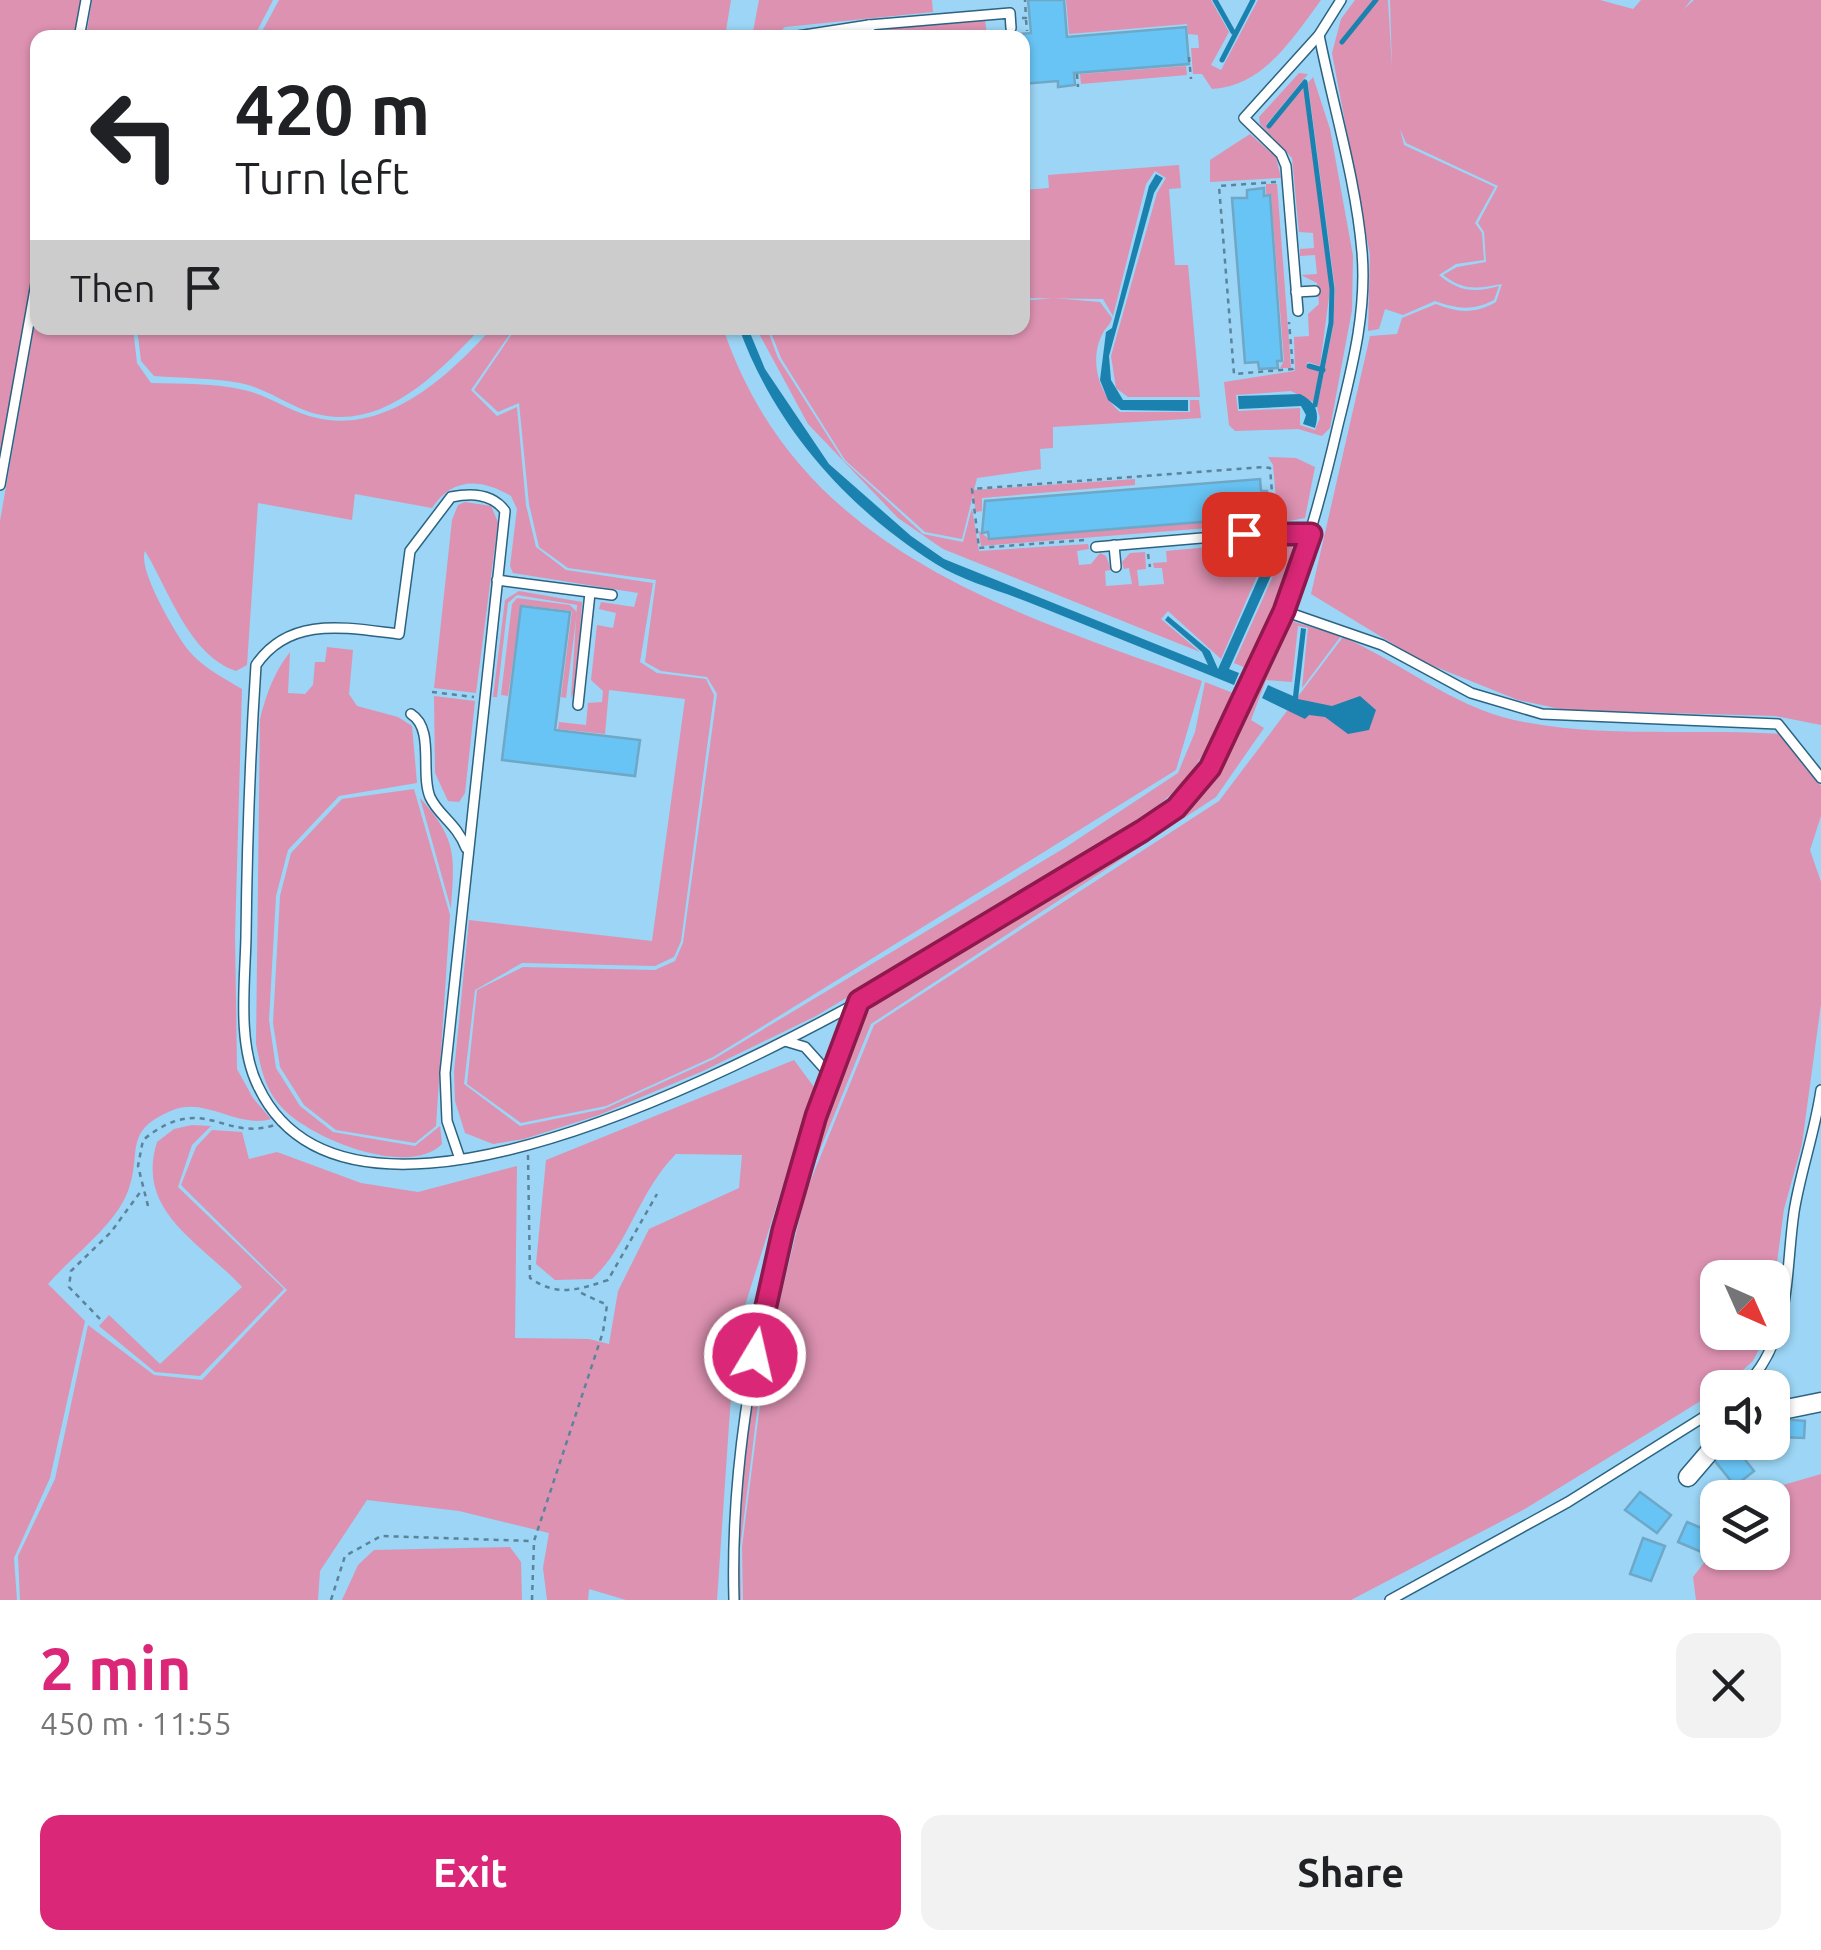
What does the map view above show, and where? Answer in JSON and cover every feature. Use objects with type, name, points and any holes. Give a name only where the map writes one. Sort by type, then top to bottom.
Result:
[{"type":"street","points":[[1790,1408],[1821,1402]]},
{"type":"street","points":[[1688,1477],[1703,1460]]},
{"type":"lane","points":[[80,30],[86,0]]},
{"type":"lane","points":[[1298,311],[1286,166],[1282,154],[1244,118],[1319,35],[1341,0]]},
{"type":"lane","points":[[837,30],[1010,13],[1011,28]]},
{"type":"lane","points":[[869,25],[869,30]]},
{"type":"lane","points":[[460,1160],[447,1121],[444,1073],[505,510],[497,500],[486,496],[451,496],[410,551],[399,634],[308,628],[282,638],[256,665],[248,779],[248,1053],[256,1083],[282,1122],[343,1155],[386,1164],[422,1166],[460,1160],[528,1149],[605,1123],[785,1041],[859,1001],[1176,808],[1210,768],[1284,611],[1311,534],[1360,336],[1362,250],[1319,35]]},
{"type":"lane","points":[[1296,292],[1315,291]]},
{"type":"lane","points":[[0,485],[30,317]]},
{"type":"lane","points":[[1096,543],[1114,545],[1276,532],[1311,534]]},
{"type":"lane","points":[[1114,545],[1116,567]]},
{"type":"lane","points":[[497,580],[612,595]]},
{"type":"lane","points":[[578,706],[590,592]]},
{"type":"lane","points":[[1284,611],[1382,645],[1470,693],[1542,714],[1778,724],[1821,778]]},
{"type":"lane","points":[[411,714],[422,728],[430,798],[452,820],[467,851]]},
{"type":"lane","points":[[734,1600],[738,1496],[760,1320],[831,1076],[859,1001]]},
{"type":"lane","points":[[785,1041],[804,1047],[831,1076]]},
{"type":"lane","points":[[1758,1370],[1777,1338],[1795,1208],[1821,1090]]},
{"type":"lane","points":[[1390,1600],[1583,1494],[1700,1419]]},
{"type":"path","points":[[1026,18],[1027,30]]},
{"type":"path","points":[[1190,56],[1191,79]]},
{"type":"path","points":[[1077,74],[1078,87]]},
{"type":"path","points":[[1278,182],[1219,186],[1234,374],[1293,369],[1289,321]]},
{"type":"path","points":[[1228,300],[1238,300]]},
{"type":"path","points":[[1096,543],[979,548],[972,490],[1270,468],[1276,532]]},
{"type":"path","points":[[1138,476],[1140,485]]},
{"type":"path","points":[[432,692],[476,698]]},
{"type":"path","points":[[148,1206],[138,1166],[143,1140],[166,1122],[195,1115],[249,1129],[282,1122]]},
{"type":"path","points":[[528,1149],[530,1278],[549,1292],[576,1291],[608,1280],[658,1194]]},
{"type":"path","points":[[100,1319],[69,1287],[71,1271],[111,1232],[142,1190]]},
{"type":"path","points":[[532,1600],[534,1541],[603,1332],[607,1306],[576,1291]]},
{"type":"path","points":[[332,1600],[345,1556],[372,1538],[456,1535],[534,1541]]},
{"type":"shaded area","points":[[0,0],[82,0],[77,30],[30,30],[30,294],[0,461]]},
{"type":"shaded area","points":[[92,0],[273,0],[258,30],[87,30]]},
{"type":"shaded area","points":[[279,0],[731,0],[726,30],[263,30]]},
{"type":"shaded area","points":[[759,0],[932,0],[933,12],[753,30]]},
{"type":"shaded area","points":[[1066,0],[1211,0],[1229,32],[1211,65],[1221,70],[1258,0],[1321,0],[1287,45],[1262,70],[1230,86],[1212,89],[1202,74],[1193,74],[1191,48],[1199,48],[1198,35],[1188,34],[1187,24],[1069,34]]},
{"type":"shaded area","points":[[1355,0],[1388,0],[1392,69],[1390,0],[1600,0],[1633,9],[1641,0],[1691,0],[1684,9],[1694,0],[1821,0],[1821,725],[1775,716],[1565,710],[1518,700],[1421,661],[1311,594],[1370,336],[1397,334],[1402,318],[1436,304],[1466,311],[1481,309],[1496,302],[1502,284],[1465,286],[1443,275],[1457,267],[1486,262],[1484,232],[1478,223],[1498,186],[1406,143],[1400,129],[1404,145],[1495,187],[1475,223],[1482,233],[1484,260],[1456,264],[1439,275],[1468,290],[1499,286],[1494,300],[1479,306],[1458,307],[1435,301],[1403,315],[1385,309],[1379,329],[1368,331],[1370,255],[1332,53],[1341,19]]},
{"type":"shaded area","points":[[985,19],[986,30],[888,30]]},
{"type":"shaded area","points":[[1186,66],[1187,75],[1081,84],[1080,74]]},
{"type":"shaded area","points":[[1299,73],[1308,74],[1266,125],[1270,128],[1304,87],[1330,289],[1320,366],[1308,362],[1306,366],[1320,371],[1313,402],[1291,391],[1236,395],[1238,411],[1300,408],[1300,425],[1315,430],[1320,418],[1317,407],[1333,327],[1335,289],[1308,83],[1313,77],[1330,129],[1353,256],[1352,310],[1330,428],[1322,436],[1298,429],[1235,431],[1229,425],[1224,382],[1295,371],[1294,337],[1309,336],[1308,314],[1319,304],[1317,283],[1301,275],[1317,274],[1315,255],[1300,256],[1300,249],[1314,248],[1313,233],[1299,232],[1292,158],[1260,124],[1259,117]]},
{"type":"shaded area","points":[[1250,134],[1276,157],[1281,178],[1210,182],[1210,160]]},
{"type":"shaded area","points":[[1179,165],[1181,188],[1169,189],[1175,265],[1188,265],[1200,397],[1128,397],[1116,388],[1111,356],[1157,193],[1166,178],[1155,171],[1146,184],[1113,316],[1103,299],[1030,298],[1030,189],[1049,188],[1048,175]]},
{"type":"shaded area","points":[[1266,184],[1277,184],[1291,368],[1280,368],[1284,361],[1271,195],[1266,194]]},
{"type":"shaded area","points":[[1030,300],[1100,302],[1112,318],[1099,341],[1098,374],[1106,395],[1120,412],[1190,412],[1190,400],[1199,400],[1201,418],[1053,427],[1053,448],[1040,449],[1041,469],[977,478],[974,490],[1135,479],[1135,485],[982,498],[982,511],[976,512],[973,495],[962,539],[925,532],[845,460],[781,358],[772,335],[1030,335]]},
{"type":"shaded area","points":[[33,335],[134,335],[137,363],[151,383],[233,388],[261,395],[309,416],[336,421],[362,419],[387,411],[433,384],[485,335],[509,335],[471,390],[497,416],[517,407],[526,505],[536,547],[566,570],[653,583],[640,662],[657,673],[706,679],[714,695],[681,941],[674,957],[655,966],[522,963],[475,990],[464,1084],[520,1126],[604,1109],[714,1059],[1066,847],[1178,773],[1195,732],[1205,682],[1233,693],[1189,775],[1159,805],[1118,835],[816,1016],[703,1071],[599,1115],[524,1139],[493,1144],[465,1133],[455,1101],[454,1072],[469,920],[652,941],[685,699],[609,690],[605,734],[558,729],[559,722],[586,725],[588,703],[602,702],[603,691],[591,680],[597,625],[613,628],[616,613],[599,609],[601,602],[634,607],[638,593],[513,573],[510,566],[517,509],[511,496],[489,486],[458,486],[432,508],[355,494],[352,520],[258,503],[247,665],[236,671],[205,651],[193,636],[145,551],[152,586],[183,643],[200,662],[242,689],[235,937],[237,1069],[253,1098],[271,1119],[246,1120],[185,1107],[146,1126],[137,1144],[132,1177],[122,1204],[104,1228],[48,1284],[85,1321],[50,1478],[14,1558],[17,1600],[0,1600],[0,521]]},
{"type":"shaded area","points":[[138,335],[474,335],[403,398],[356,416],[304,410],[240,383],[154,376],[141,361]]},
{"type":"shaded area","points":[[511,335],[726,335],[757,404],[802,467],[855,518],[916,561],[983,596],[1054,627],[1202,681],[1176,770],[713,1057],[606,1106],[521,1123],[467,1084],[477,990],[523,967],[655,970],[675,961],[683,943],[717,694],[707,677],[661,671],[645,662],[656,580],[568,568],[539,547],[529,504],[519,403],[498,412],[474,390]]},
{"type":"shaded area","points":[[760,335],[769,335],[778,358],[843,460],[923,534],[963,542],[972,508],[979,551],[1088,544],[1089,549],[1077,551],[1079,565],[1091,564],[1100,553],[1106,556],[1111,570],[1105,571],[1106,586],[1132,584],[1129,568],[1124,569],[1122,562],[1130,553],[1145,552],[1146,569],[1137,570],[1139,586],[1164,584],[1162,568],[1154,568],[1153,563],[1167,562],[1166,551],[1274,541],[1291,544],[1295,557],[1246,668],[1234,663],[1286,547],[1269,548],[1221,659],[1168,611],[1161,619],[1200,652],[943,549],[898,518],[808,424]]},
{"type":"shaded area","points":[[1268,457],[1296,458],[1315,467],[1305,518],[1278,523],[1273,465]]},
{"type":"shaded area","points":[[465,502],[491,506],[498,522],[476,693],[434,688],[452,520],[458,505]]},
{"type":"shaded area","points":[[1271,512],[1271,523],[981,546],[979,531],[989,539],[1265,517]]},
{"type":"shaded area","points":[[519,591],[582,602],[576,690],[571,698],[577,605],[517,595],[508,603],[497,697],[493,697],[505,600]]},
{"type":"shaded area","points":[[517,598],[570,605],[577,612],[566,698],[561,697],[572,611],[521,605],[508,696],[501,695],[512,604]]},
{"type":"shaded area","points":[[1291,621],[1341,636],[1302,688],[1308,628],[1298,626],[1292,682],[1266,680],[1251,720],[1264,728],[1216,797],[871,1024],[803,1192],[764,1355],[740,1549],[741,1600],[736,1600],[743,1476],[760,1353],[805,1172],[852,1037],[881,999],[1166,825],[1222,756],[1285,623]]},
{"type":"shaded area","points":[[1343,637],[1469,705],[1514,720],[1614,731],[1782,734],[1821,786],[1821,816],[1810,850],[1821,882],[1821,1004],[1802,1144],[1784,1209],[1777,1260],[1700,1260],[1700,1350],[1758,1350],[1753,1361],[1743,1370],[1700,1370],[1700,1401],[1523,1510],[1351,1600],[743,1600],[742,1547],[766,1358],[806,1192],[874,1025],[1219,801]]},
{"type":"shaded area","points":[[327,647],[353,650],[349,694],[357,706],[398,717],[412,726],[417,783],[339,796],[288,850],[276,896],[269,1020],[276,1068],[300,1106],[333,1132],[415,1146],[440,1126],[442,1144],[426,1154],[382,1155],[310,1129],[273,1096],[256,1044],[260,719],[271,684],[290,652],[288,693],[305,694],[313,685],[315,662],[325,662]]},
{"type":"shaded area","points":[[434,696],[475,701],[465,793],[459,802],[448,801],[435,773]]},
{"type":"shaded area","points":[[414,789],[450,915],[436,1126],[415,1143],[336,1130],[304,1105],[280,1067],[273,1023],[280,896],[291,853],[342,799]]},
{"type":"shaded area","points":[[420,798],[441,825],[451,849],[451,909]]},
{"type":"shaded area","points":[[794,1060],[814,1087],[735,1337],[717,1600],[626,1600],[589,1589],[588,1600],[547,1600],[543,1568],[549,1533],[459,1511],[367,1500],[320,1571],[318,1600],[20,1600],[18,1556],[55,1479],[88,1325],[154,1375],[202,1380],[287,1290],[181,1185],[196,1147],[212,1130],[242,1132],[249,1159],[277,1152],[361,1183],[418,1192],[517,1166],[515,1338],[589,1339],[609,1344],[618,1291],[649,1229],[739,1188],[742,1155],[676,1154],[592,1279],[555,1280],[536,1264],[546,1160]]},
{"type":"shaded area","points":[[211,1126],[192,1145],[178,1187],[284,1289],[200,1376],[155,1372],[99,1326],[109,1315],[160,1364],[242,1287],[176,1224],[155,1188],[157,1142],[174,1129]]},
{"type":"shaded area","points":[[1821,1474],[1821,1600],[1696,1600],[1693,1577],[1700,1568],[1790,1570],[1790,1483]]},
{"type":"shaded area","points":[[510,1547],[521,1562],[522,1600],[342,1600],[358,1565],[374,1550]]},
{"type":"water","points":[[1156,174],[1163,178],[1154,193],[1109,356],[1111,380],[1123,400],[1188,400],[1188,411],[1121,410],[1108,400],[1100,380],[1106,332],[1112,328],[1149,186]]},
{"type":"water","points":[[742,335],[751,335],[765,369],[829,464],[911,536],[944,559],[1208,665],[1202,652],[1165,620],[1168,616],[1210,651],[1218,669],[1271,550],[1283,549],[1229,669],[1239,673],[1234,685],[958,575],[903,542],[844,491],[818,462],[772,399]]},
{"type":"water","points":[[1300,394],[1315,408],[1315,428],[1303,424],[1306,415],[1301,406],[1239,409],[1238,396]]},
{"type":"water","points":[[1301,628],[1306,629],[1298,699],[1332,706],[1360,696],[1376,710],[1369,730],[1348,734],[1325,717],[1309,715],[1305,719],[1262,698],[1268,685],[1293,696]]},
{"type":"building","points":[[1028,0],[1064,0],[1067,37],[1186,27],[1189,64],[1074,73],[1075,85],[1058,87],[1058,81],[1030,83]]},
{"type":"building","points":[[1264,188],[1264,196],[1270,195],[1282,361],[1277,361],[1278,368],[1259,369],[1258,362],[1245,363],[1232,198],[1247,198],[1247,190]]},
{"type":"building","points":[[1260,479],[1261,491],[1267,491],[1269,512],[1263,512],[1263,517],[989,539],[988,532],[982,533],[985,501]]},
{"type":"building","points":[[521,606],[570,612],[555,730],[640,740],[635,776],[502,760]]},
{"type":"building","points":[[1790,1420],[1805,1421],[1804,1438],[1790,1437]]},
{"type":"building","points":[[1714,1460],[1745,1460],[1754,1471],[1743,1480],[1730,1480]]},
{"type":"building","points":[[1640,1492],[1671,1515],[1657,1533],[1625,1510]]},
{"type":"building","points":[[1687,1522],[1700,1527],[1700,1551],[1678,1542]]},
{"type":"building","points":[[1643,1538],[1665,1546],[1651,1581],[1630,1574]]},
{"type":"waterway","points":[[1215,0],[1233,32]]},
{"type":"waterway","points":[[1222,60],[1253,0]]},
{"type":"waterway","points":[[1342,42],[1376,0]]},
{"type":"waterway","points":[[1269,126],[1305,82],[1332,289],[1331,323],[1315,405]]},
{"type":"waterway","points":[[1309,366],[1323,370]]},
{"type":"route","points":[[755,1355],[760,1320],[816,1116],[859,1001],[1142,831],[1176,808],[1210,768],[1284,611],[1311,534],[1244,534]]}]
